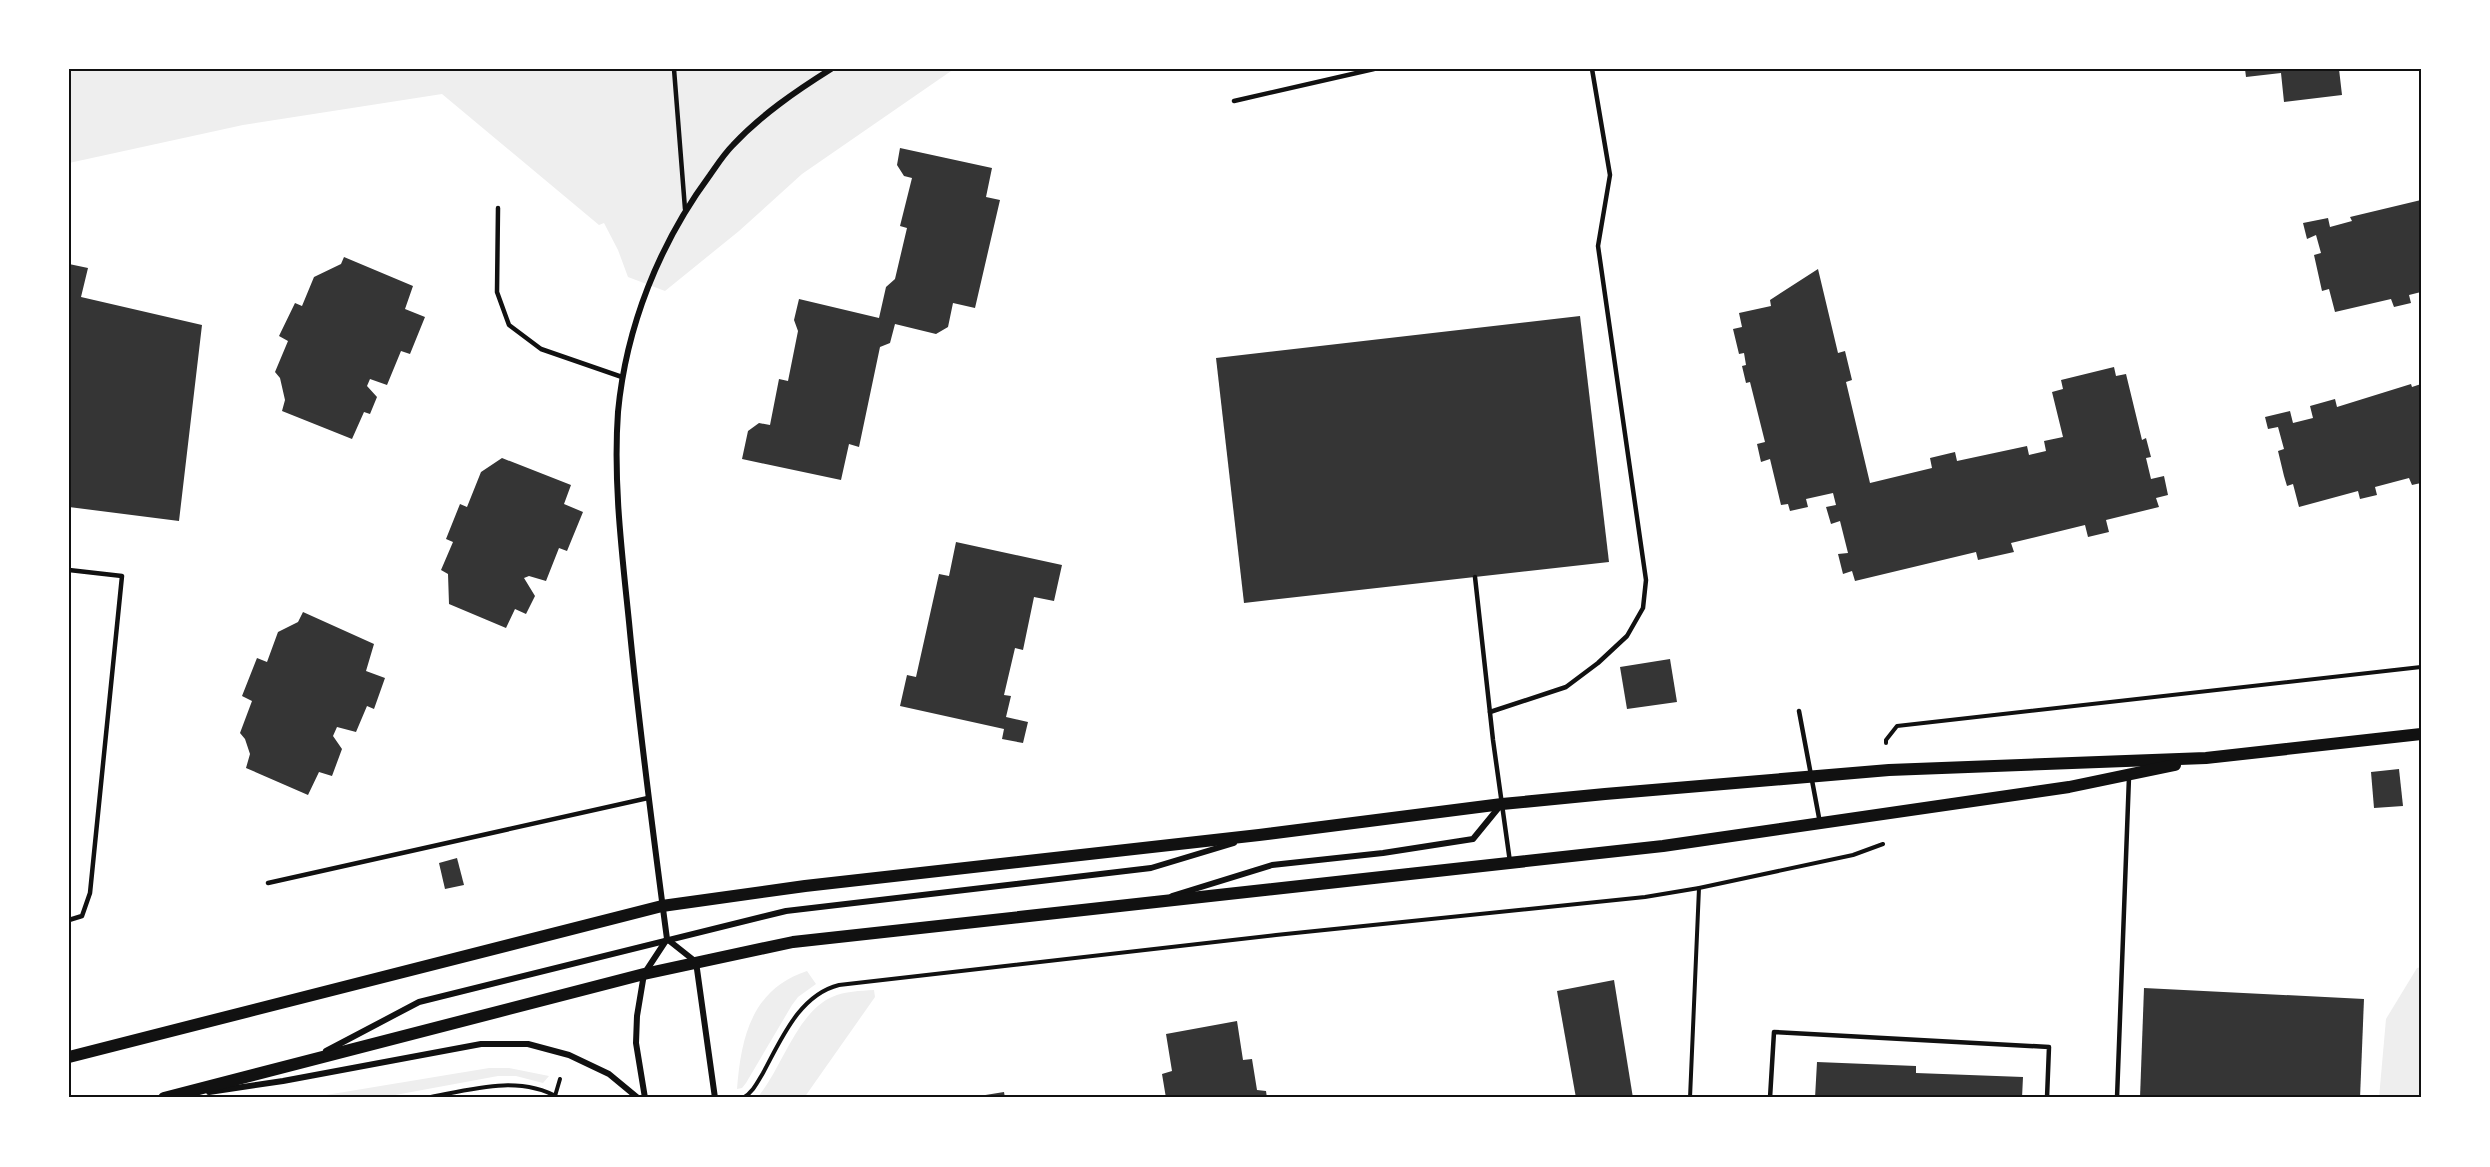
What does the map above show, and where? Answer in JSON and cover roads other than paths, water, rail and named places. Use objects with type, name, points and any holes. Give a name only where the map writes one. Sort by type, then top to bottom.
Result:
[{"type":"main road","points":[[69,1057],[662,906],[805,886],[1259,835],[1502,804],[1811,775],[2206,758],[2421,734]]},
{"type":"main road","points":[[164,1098],[644,974],[793,942],[1663,846],[2069,787],[2206,758]]},
{"type":"street","points":[[645,1098],[636,1043],[644,974],[666,939],[648,798],[621,545],[617,460],[622,376],[631,336],[649,284],[685,209],[732,145],[789,96],[831,69]]},
{"type":"street","points":[[1148,903],[1272,865],[1383,854],[1473,839],[1502,804]]},
{"type":"street","points":[[309,1060],[419,1002],[666,939],[786,911],[1151,868],[1259,835]]},
{"type":"street","points":[[666,939],[696,962],[715,1098]]},
{"type":"street","points":[[164,1098],[283,1081],[469,1046],[493,1044],[528,1044],[569,1055],[609,1074],[639,1098]]},
{"type":"lane","points":[[674,69],[685,209]]},
{"type":"lane","points":[[1234,101],[1374,69]]},
{"type":"lane","points":[[1490,712],[1566,687],[1598,663],[1627,636],[1643,608],[1646,580],[1598,246],[1610,176],[1592,69]]},
{"type":"lane","points":[[498,208],[497,292],[509,325],[541,349],[622,376]]},
{"type":"lane","points":[[69,570],[122,576],[90,893],[82,916],[69,920]]},
{"type":"lane","points":[[1475,577],[1510,864]]},
{"type":"lane","points":[[1799,711],[1820,823]]},
{"type":"lane","points":[[2116,1098],[2129,775]]},
{"type":"lane","points":[[268,883],[648,798]]},
{"type":"lane","points":[[1770,1098],[1774,1032],[2049,1047],[2047,1098]]}]
